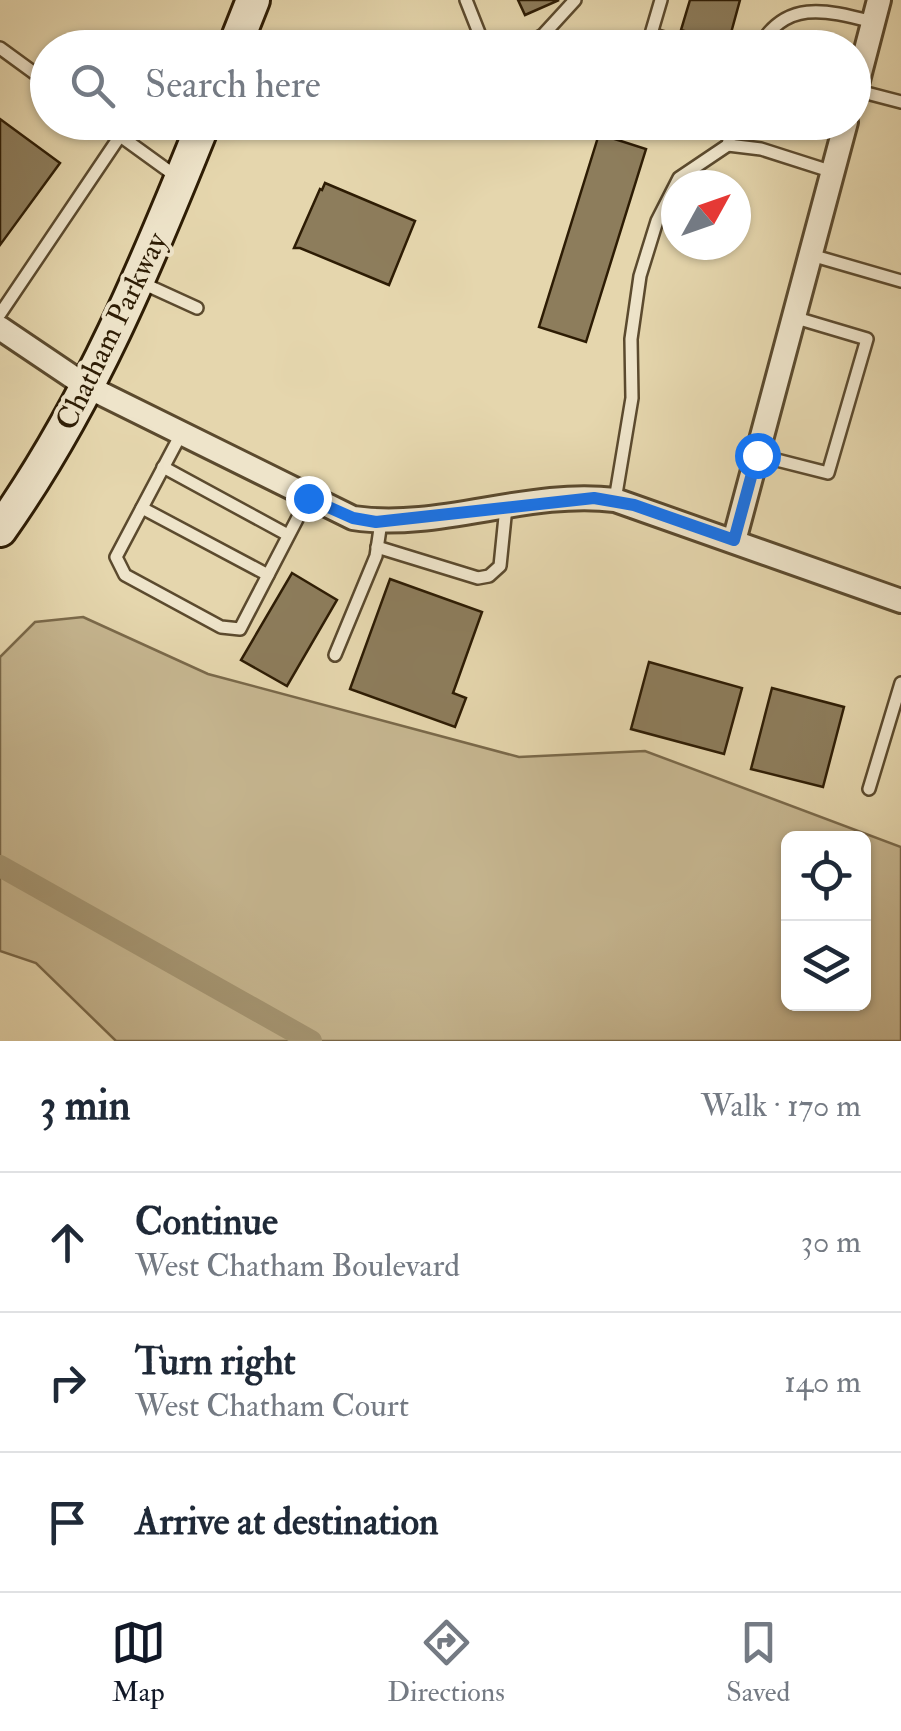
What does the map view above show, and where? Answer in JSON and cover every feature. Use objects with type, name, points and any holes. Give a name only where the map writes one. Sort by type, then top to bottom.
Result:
[{"type":"main road","points":[[241,30],[253,0]]},
{"type":"main road","name":"Chatham Parkway","points":[[0,530],[41,470],[140,282],[197,140]]},
{"type":"street","points":[[734,540],[841,140]]},
{"type":"street","points":[[0,328],[86,386],[353,518],[382,522],[574,498],[615,500],[901,601]]},
{"type":"lane","points":[[466,0],[478,30]]},
{"type":"lane","points":[[548,30],[575,0]]},
{"type":"lane","points":[[652,30],[661,0]]},
{"type":"lane","points":[[767,30],[793,6],[876,11]]},
{"type":"lane","points":[[0,48],[30,70]]},
{"type":"lane","points":[[871,96],[901,102]]},
{"type":"lane","points":[[0,314],[117,140]]},
{"type":"lane","points":[[126,140],[181,179]]},
{"type":"lane","points":[[728,145],[729,140]]},
{"type":"lane","points":[[615,500],[632,398],[631,339],[640,276],[657,221],[679,178],[728,145],[761,149],[833,172]]},
{"type":"lane","points":[[811,255],[901,281]]},
{"type":"lane","points":[[140,282],[197,308]]},
{"type":"lane","points":[[757,455],[828,473],[867,339],[793,317]]},
{"type":"lane","points":[[180,434],[116,558],[124,575],[221,627],[240,629],[308,498]]},
{"type":"lane","points":[[163,467],[288,535]]},
{"type":"lane","points":[[377,548],[478,578],[489,576],[500,566],[506,507]]},
{"type":"lane","points":[[142,508],[268,575]]},
{"type":"lane","points":[[335,655],[377,548],[382,522]]},
{"type":"lane","points":[[869,789],[901,683]]},
{"type":"shaded area","points":[[83,617],[208,674],[519,757],[645,751],[858,831],[781,831],[781,1011],[871,1011],[871,836],[901,847],[901,1041],[116,1041],[36,963],[0,951],[0,657],[35,622]]},
{"type":"building","points":[[518,0],[559,0],[525,15]]},
{"type":"building","points":[[690,0],[740,0],[732,30],[681,30]]},
{"type":"building","points":[[0,119],[60,163],[0,245]]},
{"type":"building","points":[[597,140],[618,140],[646,149],[586,342],[539,327]]},
{"type":"building","points":[[325,183],[415,221],[389,285],[294,248]]},
{"type":"building","points":[[292,573],[337,600],[287,686],[241,660]]},
{"type":"building","points":[[390,579],[482,612],[453,693],[466,698],[455,727],[350,689]]},
{"type":"building","points":[[649,662],[742,688],[724,754],[631,729]]},
{"type":"building","points":[[772,688],[844,707],[823,787],[751,769]]},
{"type":"waterway","points":[[0,866],[311,1041]]},
{"type":"route","points":[[308,498],[353,518],[376,522],[574,498],[615,500],[734,540],[757,455]]}]
